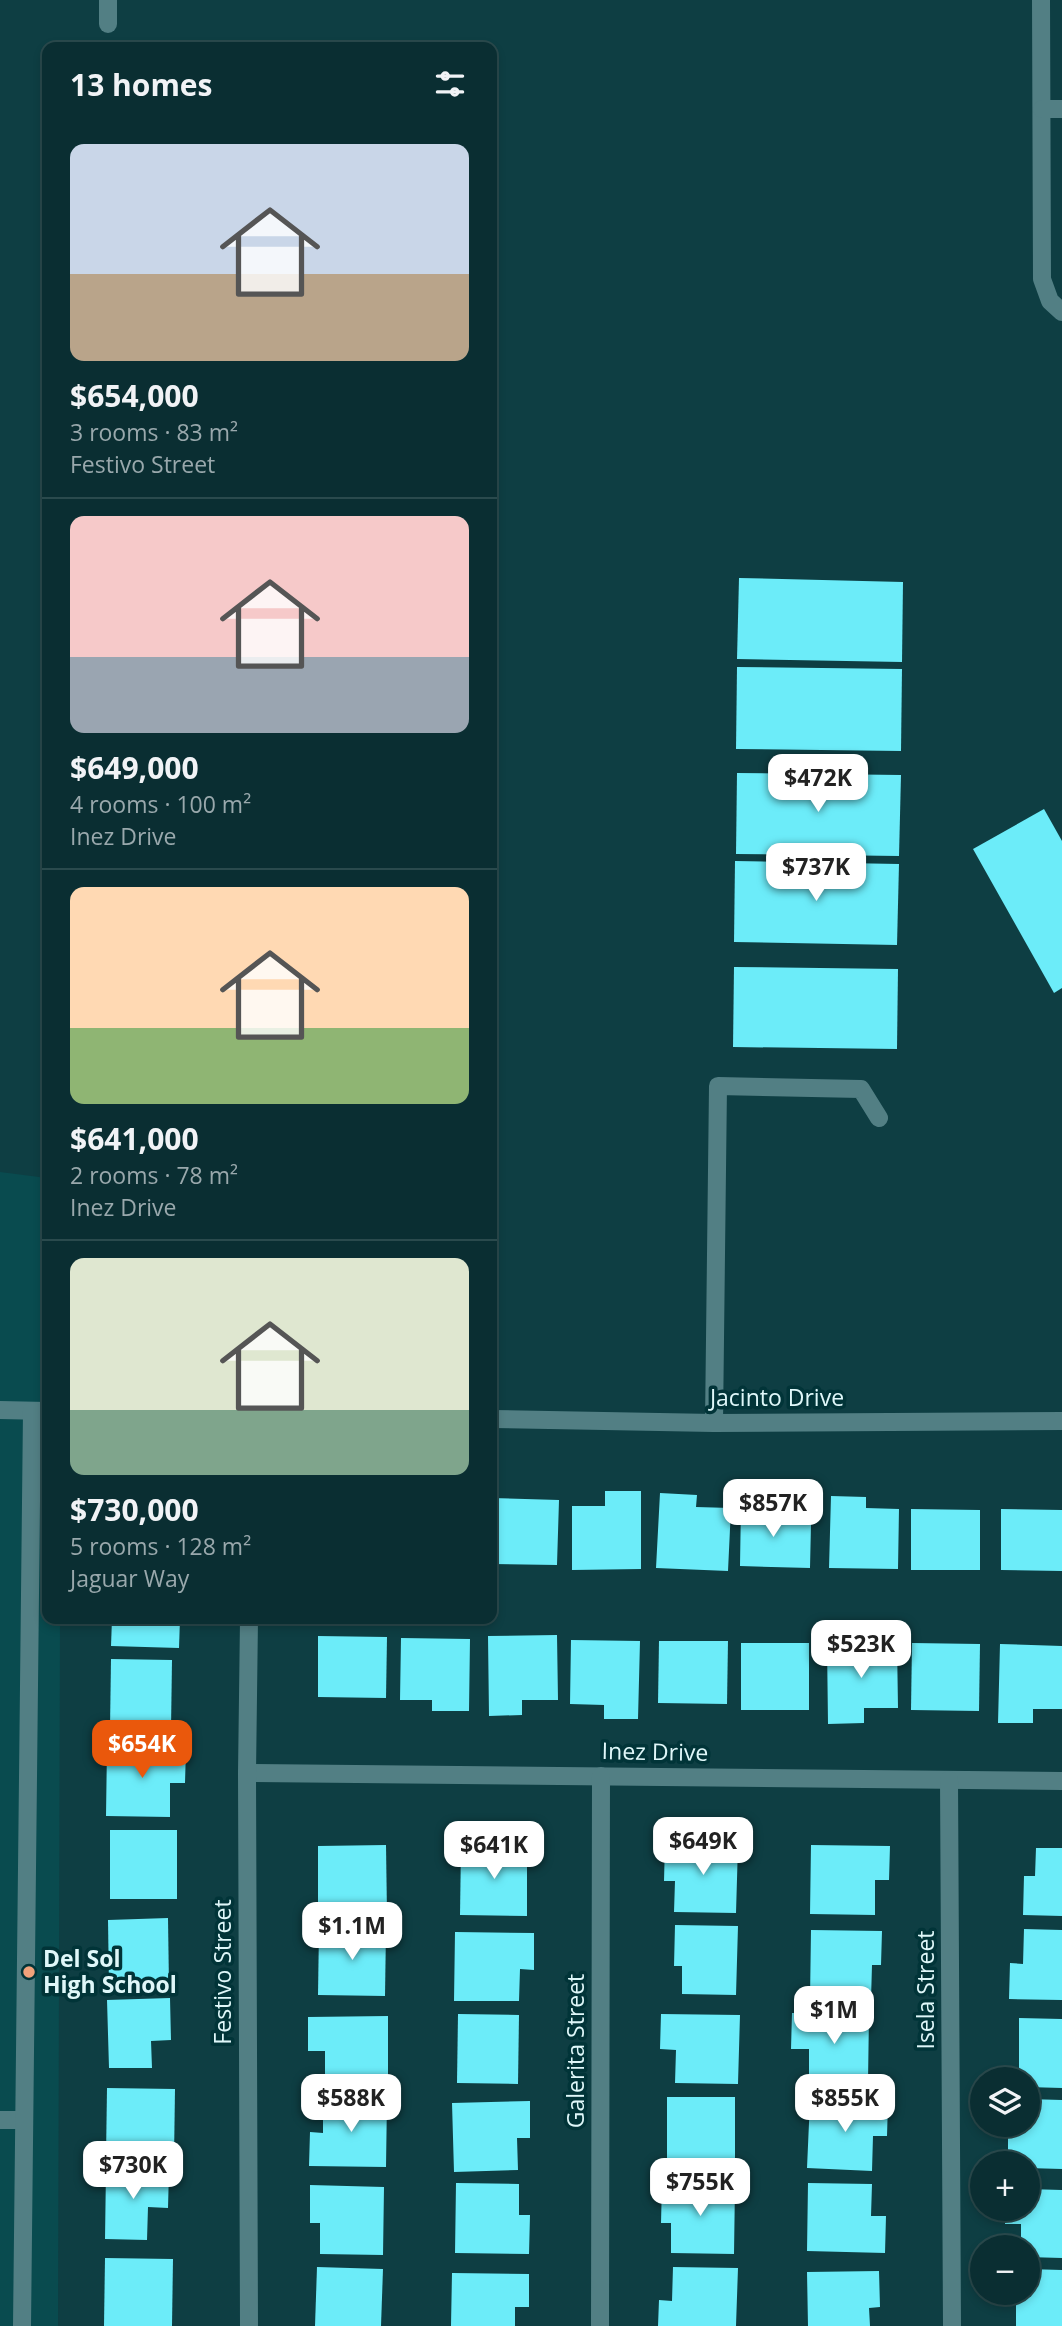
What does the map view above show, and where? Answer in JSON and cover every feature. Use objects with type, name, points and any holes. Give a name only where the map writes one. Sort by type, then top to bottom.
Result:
[{"type":"street","points":[[108,0],[108,24]]},
{"type":"street","points":[[1041,0],[1042,279],[1050,301],[1062,312]]},
{"type":"street","points":[[1042,108],[1062,109]]},
{"type":"street","points":[[714,1423],[718,1086],[861,1089],[879,1118]]},
{"type":"street","points":[[0,1410],[40,1411],[22,2326]]},
{"type":"street","name":"Jacinto Drive","points":[[497,1419],[714,1423],[1062,1422]]},
{"type":"street","name":"Festivo Street","points":[[249,1624],[249,2326]]},
{"type":"street","name":"Inez Drive","points":[[247,1773],[1062,1781]]},
{"type":"street","name":"Galerita Street","points":[[600,2326],[601,1776]]},
{"type":"street","name":"Isela Street","points":[[949,1780],[952,2326]]},
{"type":"street","points":[[0,2120],[24,2120]]},
{"type":"shaded area","name":"Del Sol High School","points":[[0,1172],[42,1177],[42,1624],[60,1624],[58,2326],[0,2326]]},
{"type":"building","points":[[739,578],[903,582],[902,662],[737,659]]},
{"type":"building","points":[[737,667],[902,669],[901,751],[736,749]]},
{"type":"building","points":[[737,773],[901,775],[899,856],[736,854]]},
{"type":"building","points":[[1044,809],[1062,841],[1062,988],[1054,993],[973,849]]},
{"type":"building","points":[[735,861],[899,864],[897,945],[734,942]]},
{"type":"building","points":[[734,967],[898,969],[897,1049],[733,1047]]},
{"type":"building","points":[[605,1491],[641,1491],[641,1569],[572,1570],[572,1506],[605,1506]]},
{"type":"building","points":[[660,1493],[697,1495],[696,1507],[731,1508],[728,1571],[656,1568]]},
{"type":"building","points":[[831,1496],[866,1497],[866,1508],[899,1509],[898,1569],[829,1568]]},
{"type":"building","points":[[497,1498],[559,1500],[557,1565],[497,1564]]},
{"type":"building","points":[[741,1504],[782,1505],[782,1523],[811,1524],[810,1568],[740,1566]]},
{"type":"building","points":[[911,1509],[980,1510],[980,1570],[911,1570]]},
{"type":"building","points":[[1001,1509],[1062,1510],[1062,1571],[1001,1570]]},
{"type":"building","points":[[112,1624],[180,1624],[179,1648],[111,1646]]},
{"type":"building","points":[[557,1635],[558,1700],[522,1700],[522,1715],[489,1716],[488,1636]]},
{"type":"building","points":[[318,1636],[387,1637],[386,1698],[318,1697]]},
{"type":"building","points":[[401,1638],[470,1639],[469,1711],[432,1711],[432,1700],[400,1700]]},
{"type":"building","points":[[571,1640],[640,1641],[638,1719],[604,1719],[604,1705],[570,1704]]},
{"type":"building","points":[[659,1641],[728,1641],[727,1704],[658,1703]]},
{"type":"building","points":[[741,1643],[809,1643],[809,1710],[741,1710]]},
{"type":"building","points":[[897,1643],[898,1708],[864,1708],[864,1723],[828,1724],[827,1644]]},
{"type":"building","points":[[912,1643],[980,1644],[979,1711],[911,1710]]},
{"type":"building","points":[[1000,1644],[1062,1646],[1062,1709],[1033,1709],[1033,1723],[998,1723]]},
{"type":"building","points":[[111,1659],[172,1660],[171,1729],[110,1728]]},
{"type":"building","points":[[107,1747],[186,1749],[185,1783],[170,1783],[170,1817],[106,1816]]},
{"type":"building","points":[[110,1830],[177,1830],[177,1899],[110,1899]]},
{"type":"building","points":[[665,1843],[738,1845],[736,1913],[674,1912],[675,1881],[664,1881]]},
{"type":"building","points":[[386,1845],[387,1915],[318,1915],[318,1846]]},
{"type":"building","points":[[811,1845],[890,1846],[889,1880],[875,1880],[875,1915],[810,1914]]},
{"type":"building","points":[[461,1846],[527,1848],[527,1916],[460,1915]]},
{"type":"building","points":[[1036,1848],[1062,1848],[1062,1916],[1023,1915],[1024,1876],[1035,1876]]},
{"type":"building","points":[[168,1918],[169,1987],[109,1988],[108,1920]]},
{"type":"building","points":[[675,1925],[738,1926],[736,1995],[682,1994],[682,1966],[674,1966]]},
{"type":"building","points":[[319,1928],[386,1929],[385,1996],[318,1995]]},
{"type":"building","points":[[1024,1929],[1062,1930],[1062,2000],[1009,1999],[1010,1963],[1023,1964]]},
{"type":"building","points":[[811,1930],[882,1931],[881,1965],[872,1965],[871,2000],[810,1999]]},
{"type":"building","points":[[455,1932],[534,1933],[534,1970],[520,1969],[519,2001],[454,2001]]},
{"type":"building","points":[[170,1998],[171,2040],[151,2041],[152,2068],[109,2068],[107,2000]]},
{"type":"building","points":[[792,2013],[869,2014],[868,2083],[809,2081],[809,2049],[791,2049]]},
{"type":"building","points":[[458,2014],[519,2015],[518,2084],[457,2083]]},
{"type":"building","points":[[661,2014],[740,2015],[738,2084],[675,2083],[676,2050],[660,2049]]},
{"type":"building","points":[[388,2016],[388,2085],[325,2086],[325,2051],[308,2051],[308,2017]]},
{"type":"building","points":[[1019,2018],[1062,2019],[1062,2088],[1040,2087],[1040,2067],[1019,2067]]},
{"type":"building","points":[[107,2088],[175,2089],[174,2158],[106,2157]]},
{"type":"building","points":[[323,2097],[387,2099],[386,2167],[309,2166],[310,2132],[323,2133]]},
{"type":"building","points":[[667,2097],[735,2097],[735,2166],[667,2166]]},
{"type":"building","points":[[1040,2099],[1062,2100],[1062,2169],[1040,2168],[1040,2151],[1008,2151],[1008,2137],[1040,2137]]},
{"type":"building","points":[[810,2100],[888,2102],[887,2136],[873,2136],[872,2171],[807,2168]]},
{"type":"building","points":[[530,2101],[530,2138],[517,2138],[518,2170],[454,2172],[452,2103]]},
{"type":"building","points":[[106,2169],[169,2171],[168,2208],[148,2207],[147,2240],[105,2239]]},
{"type":"building","points":[[456,2183],[519,2184],[519,2215],[530,2215],[529,2254],[455,2253]]},
{"type":"building","points":[[808,2183],[872,2184],[871,2216],[886,2216],[885,2253],[807,2251]]},
{"type":"building","points":[[662,2184],[735,2185],[734,2254],[671,2253],[671,2223],[661,2223]]},
{"type":"building","points":[[310,2185],[384,2187],[383,2255],[320,2254],[320,2223],[310,2223]]},
{"type":"building","points":[[1040,2189],[1062,2190],[1062,2258],[1040,2257],[1040,2235],[1021,2235],[1021,2224],[1005,2224],[1005,2221],[1040,2221]]},
{"type":"building","points":[[105,2258],[173,2259],[172,2326],[104,2326]]},
{"type":"building","points":[[317,2267],[383,2269],[381,2326],[315,2326]]},
{"type":"building","points":[[673,2267],[738,2268],[736,2326],[658,2326],[659,2300],[672,2301]]},
{"type":"building","points":[[1040,2269],[1062,2270],[1062,2326],[1016,2326],[1016,2305],[1040,2305]]},
{"type":"building","points":[[879,2271],[880,2307],[869,2308],[870,2326],[808,2326],[807,2272]]},
{"type":"building","points":[[452,2273],[529,2274],[529,2307],[515,2307],[515,2326],[451,2326]]},
{"type":"place","name":"Del Sol High School","points":[[29,1972]]}]
